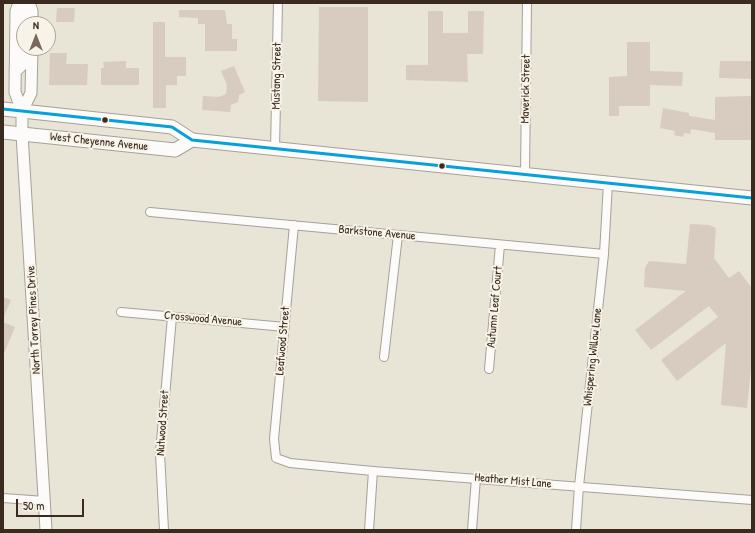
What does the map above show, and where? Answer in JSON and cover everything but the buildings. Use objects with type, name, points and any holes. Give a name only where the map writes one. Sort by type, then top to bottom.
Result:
[{"type":"main road","points":[[20,3],[22,16]]},
{"type":"main road","name":"North Torrey Pines Drive","points":[[20,3],[16,11],[15,92],[22,111],[22,134],[46,530]]},
{"type":"main road","points":[[29,3],[32,16]]},
{"type":"main road","points":[[15,72],[24,63],[24,56]]},
{"type":"main road","name":"North Torrey Pines Drive","points":[[22,111],[31,93],[32,56]]},
{"type":"main road","name":"West Cheyenne Avenue","points":[[3,109],[172,127],[192,140],[752,198]]},
{"type":"main road","name":"West Cheyenne Avenue","points":[[3,132],[175,150],[192,140]]},
{"type":"street","name":"Mustang Street","points":[[275,149],[278,3]]},
{"type":"street","name":"Maverick Street","points":[[525,175],[527,3]]},
{"type":"street","name":"Whispering Willow Lane","points":[[576,530],[579,486],[604,254],[608,183]]},
{"type":"street","name":"Barkstone Avenue","points":[[150,212],[604,254]]},
{"type":"street","name":"Leafwood Street","points":[[276,458],[274,439],[294,225]]},
{"type":"street","points":[[384,357],[398,234]]},
{"type":"street","name":"Autumn Leaf Court","points":[[489,369],[500,245]]},
{"type":"street","name":"Crosswood Avenue","points":[[121,312],[284,327]]},
{"type":"street","name":"Nutwood Street","points":[[164,530],[160,453],[172,317]]},
{"type":"street","name":"Heather Mist Lane","points":[[276,458],[290,463],[373,471],[752,500]]},
{"type":"street","points":[[369,530],[373,471]]},
{"type":"street","points":[[472,530],[476,478]]},
{"type":"street","points":[[3,498],[45,501]]},
{"type":"transit line","points":[[3,109],[172,127],[192,140],[752,198]]}]
